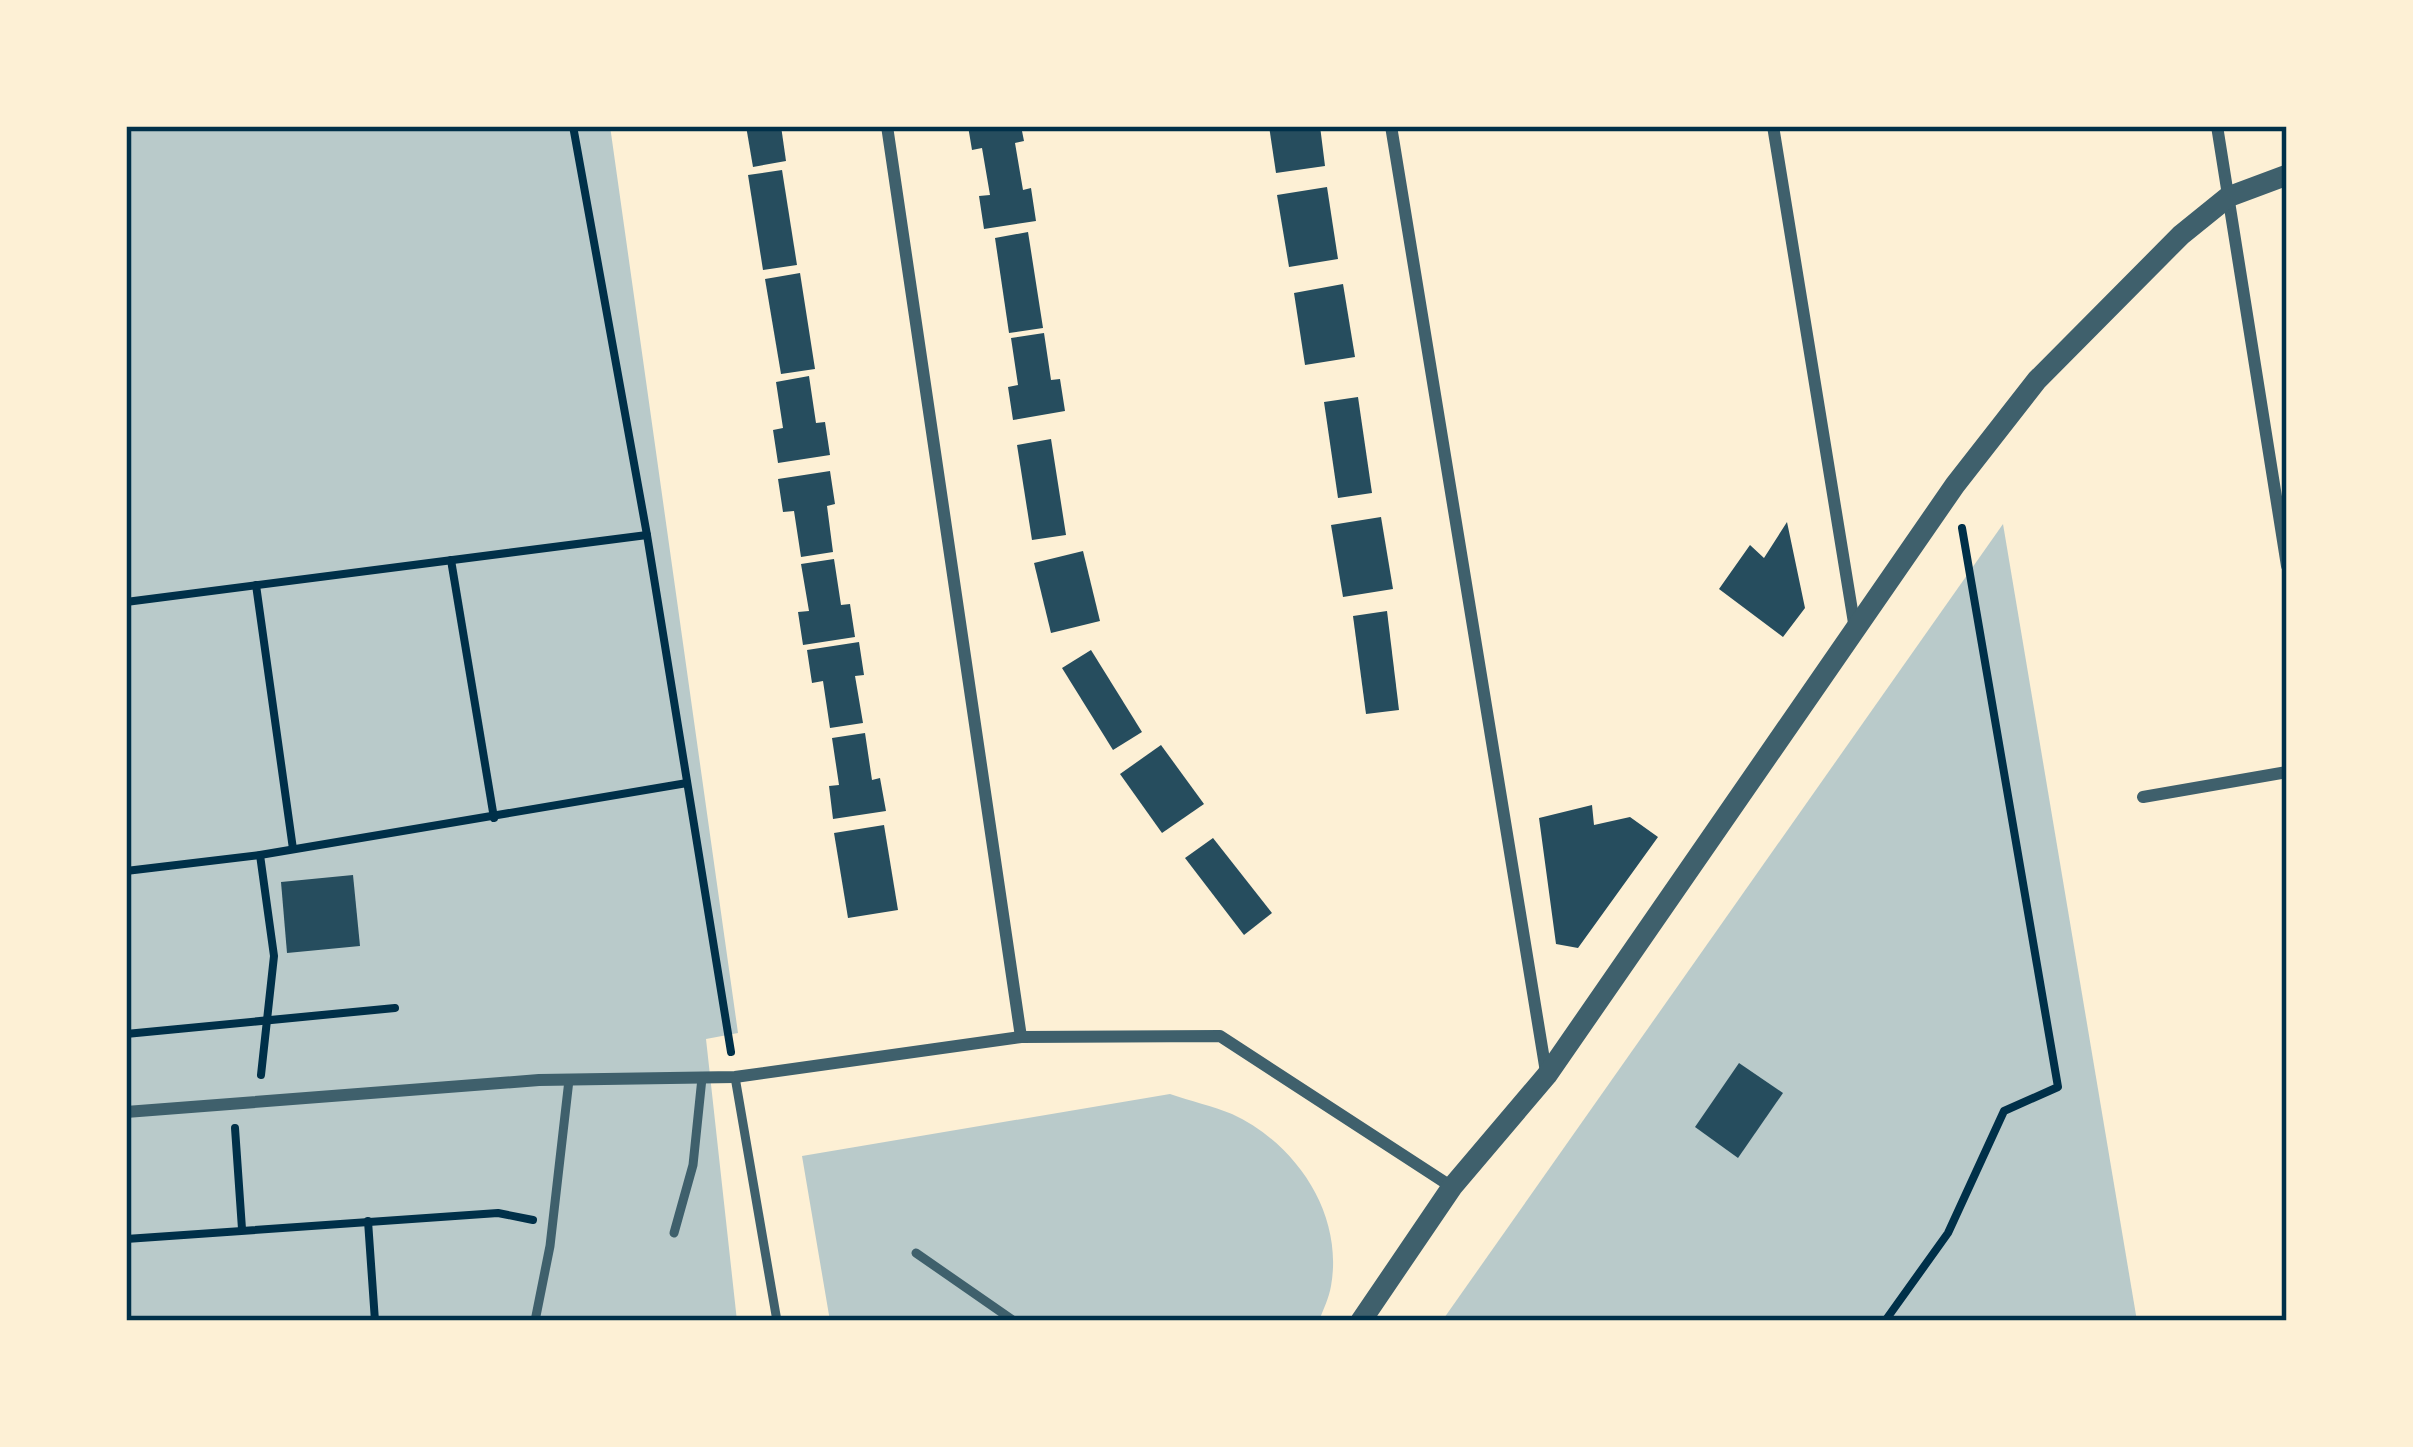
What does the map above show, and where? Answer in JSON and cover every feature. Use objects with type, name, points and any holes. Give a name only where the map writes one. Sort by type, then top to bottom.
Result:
[{"type":"street","points":[[887,126],[1021,1037]]},
{"type":"street","points":[[1391,126],[1547,1075]]},
{"type":"street","points":[[1773,126],[1855,630]]},
{"type":"street","points":[[2217,126],[2287,566]]},
{"type":"street","points":[[1361,1321],[1452,1187],[1547,1075],[1955,485],[2037,380],[2181,235],[2228,197],[2287,175]]},
{"type":"street","points":[[2143,797],[2287,772]]},
{"type":"street","points":[[126,1112],[568,1080],[735,1077],[1021,1037],[1220,1036],[1452,1187]]},
{"type":"lane","points":[[735,1077],[777,1321]]},
{"type":"lane","points":[[674,1233],[693,1165],[702,1078]]},
{"type":"lane","points":[[536,1321],[553,1224],[568,1080]]},
{"type":"lane","points":[[916,1253],[1015,1321]]},
{"type":"path","points":[[573,126],[647,535],[735,1077]]},
{"type":"path","points":[[1885,1321],[1948,1233],[2004,1111],[2058,1087],[1955,485]]},
{"type":"path","points":[[126,602],[647,535]]},
{"type":"path","points":[[451,560],[494,818]]},
{"type":"path","points":[[256,585],[293,849]]},
{"type":"path","points":[[126,871],[260,855],[687,783]]},
{"type":"path","points":[[260,855],[274,956],[261,1101]]},
{"type":"path","points":[[126,1034],[395,1008]]},
{"type":"path","points":[[234,1102],[242,1229]]},
{"type":"path","points":[[126,1238],[498,1213],[553,1224]]},
{"type":"path","points":[[368,1221],[375,1321]]},
{"type":"path","points":[[126,1310],[127,1321]]},
{"type":"shaded area","points":[[126,126],[610,126],[738,1033],[706,1039],[737,1321],[126,1321]]},
{"type":"shaded area","points":[[2003,524],[2137,1321],[1442,1321]]},
{"type":"shaded area","points":[[1170,1094],[1225,1111],[1255,1127],[1276,1143],[1310,1183],[1330,1232],[1333,1259],[1330,1290],[1319,1321],[830,1321],[802,1156]]},
{"type":"building","points":[[746,126],[781,126],[786,161],[753,167]]},
{"type":"building","points":[[968,126],[1021,126],[1024,141],[1015,143],[1023,190],[1031,188],[1036,221],[984,229],[979,196],[990,195],[982,148],[972,150]]},
{"type":"building","points":[[1269,126],[1320,126],[1325,166],[1276,173]]},
{"type":"building","points":[[782,170],[797,265],[763,270],[748,175]]},
{"type":"building","points":[[1327,187],[1338,259],[1289,267],[1277,195]]},
{"type":"building","points":[[1028,232],[1043,328],[1009,333],[995,238]]},
{"type":"building","points":[[800,273],[815,369],[781,374],[765,279]]},
{"type":"building","points":[[1343,284],[1355,357],[1305,365],[1294,293]]},
{"type":"building","points":[[1044,333],[1051,380],[1060,379],[1065,411],[1013,420],[1008,387],[1018,385],[1011,338]]},
{"type":"building","points":[[809,376],[816,423],[825,422],[830,455],[778,463],[773,430],[783,428],[776,382]]},
{"type":"building","points":[[1358,397],[1372,493],[1338,498],[1324,402]]},
{"type":"building","points":[[1051,439],[1066,535],[1032,540],[1017,445]]},
{"type":"building","points":[[830,471],[835,504],[827,506],[833,552],[801,557],[794,511],[783,512],[778,479]]},
{"type":"building","points":[[1381,517],[1393,589],[1343,597],[1331,525]]},
{"type":"building","points":[[1787,522],[1805,608],[1783,637],[1719,589],[1750,545],[1764,558]]},
{"type":"building","points":[[1083,551],[1100,621],[1051,633],[1034,563]]},
{"type":"building","points":[[834,559],[841,605],[850,604],[855,637],[803,645],[798,612],[809,611],[801,564]]},
{"type":"building","points":[[1387,611],[1399,710],[1366,714],[1353,616]]},
{"type":"building","points":[[859,642],[864,675],[855,676],[863,723],[830,728],[823,681],[812,683],[807,650]]},
{"type":"building","points":[[1091,650],[1142,732],[1113,750],[1062,668]]},
{"type":"building","points":[[865,733],[872,780],[880,778],[886,811],[833,819],[829,786],[839,785],[832,738]]},
{"type":"building","points":[[1161,745],[1204,804],[1162,833],[1120,774]]},
{"type":"building","points":[[1592,805],[1594,825],[1630,817],[1658,837],[1578,948],[1556,944],[1539,818]]},
{"type":"building","points":[[884,825],[898,910],[848,918],[834,833]]},
{"type":"building","points":[[1213,838],[1272,913],[1244,935],[1185,858]]},
{"type":"building","points":[[353,875],[360,946],[287,953],[281,882]]},
{"type":"building","points":[[1739,1063],[1783,1093],[1738,1158],[1695,1127]]}]
